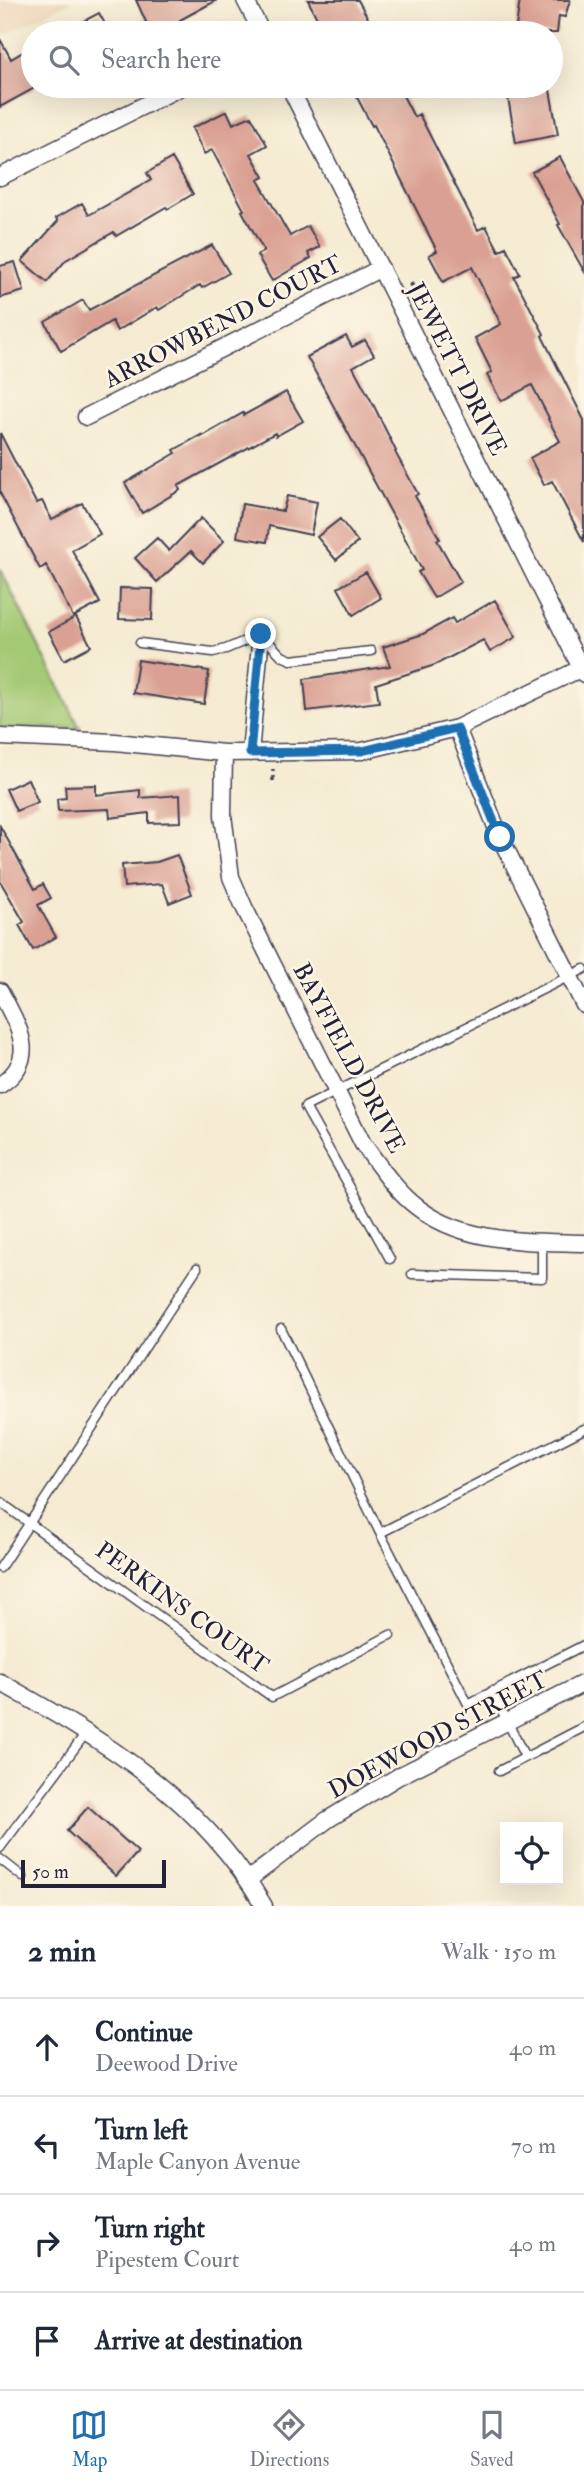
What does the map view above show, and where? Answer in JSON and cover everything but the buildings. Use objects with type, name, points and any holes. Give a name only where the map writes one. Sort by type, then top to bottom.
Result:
[{"type":"street","points":[[245,0],[256,21]]},
{"type":"street","points":[[0,177],[159,98]]},
{"type":"street","name":"JEWETT DRIVE","points":[[295,98],[583,670]]},
{"type":"street","name":"ARROWBEND COURT","points":[[86,417],[381,268]]},
{"type":"street","points":[[250,753],[261,634]]},
{"type":"street","points":[[0,737],[116,742],[224,753],[362,751],[457,728],[583,670]]},
{"type":"street","points":[[457,728],[500,837],[577,972],[584,1005]]},
{"type":"street","name":"BAYFIELD DRIVE","points":[[224,753],[223,816],[231,877],[363,1144],[381,1169],[412,1202],[437,1220],[467,1232],[501,1240],[584,1243]]},
{"type":"street","points":[[0,991],[20,1032],[24,1048],[13,1075],[0,1085]]},
{"type":"street","points":[[0,1682],[130,1762],[179,1800],[211,1832],[248,1879],[264,1906]]},
{"type":"street","name":"DOEWOOD STREET","points":[[248,1879],[327,1820],[399,1776],[584,1683]]},
{"type":"lane","points":[[140,643],[214,652],[261,634],[282,656],[291,660],[371,651]]},
{"type":"lane","points":[[390,1259],[305,1107],[577,972]]},
{"type":"lane","points":[[412,1274],[542,1278],[542,1242]]},
{"type":"lane","points":[[0,1568],[197,1268]]},
{"type":"lane","points":[[281,1329],[380,1533],[468,1704],[584,1645]]},
{"type":"lane","points":[[380,1533],[584,1429]]},
{"type":"lane","name":"PERKINS COURT","points":[[0,1502],[272,1697],[390,1635]]},
{"type":"lane","points":[[492,1691],[525,1757]]},
{"type":"lane","points":[[499,1771],[584,1727]]},
{"type":"lane","points":[[0,1848],[86,1733]]},
{"type":"lane","points":[[0,1859],[23,1877]]},
{"type":"path","points":[[409,286],[417,282]]},
{"type":"path","points":[[273,765],[273,781]]},
{"type":"shaded area","points":[[0,0],[74,0],[32,21],[21,21],[21,26],[0,37]]},
{"type":"green space","points":[[0,569],[80,728],[0,729]]},
{"type":"route","points":[[261,634],[250,753],[362,751],[457,728],[500,837]]}]
